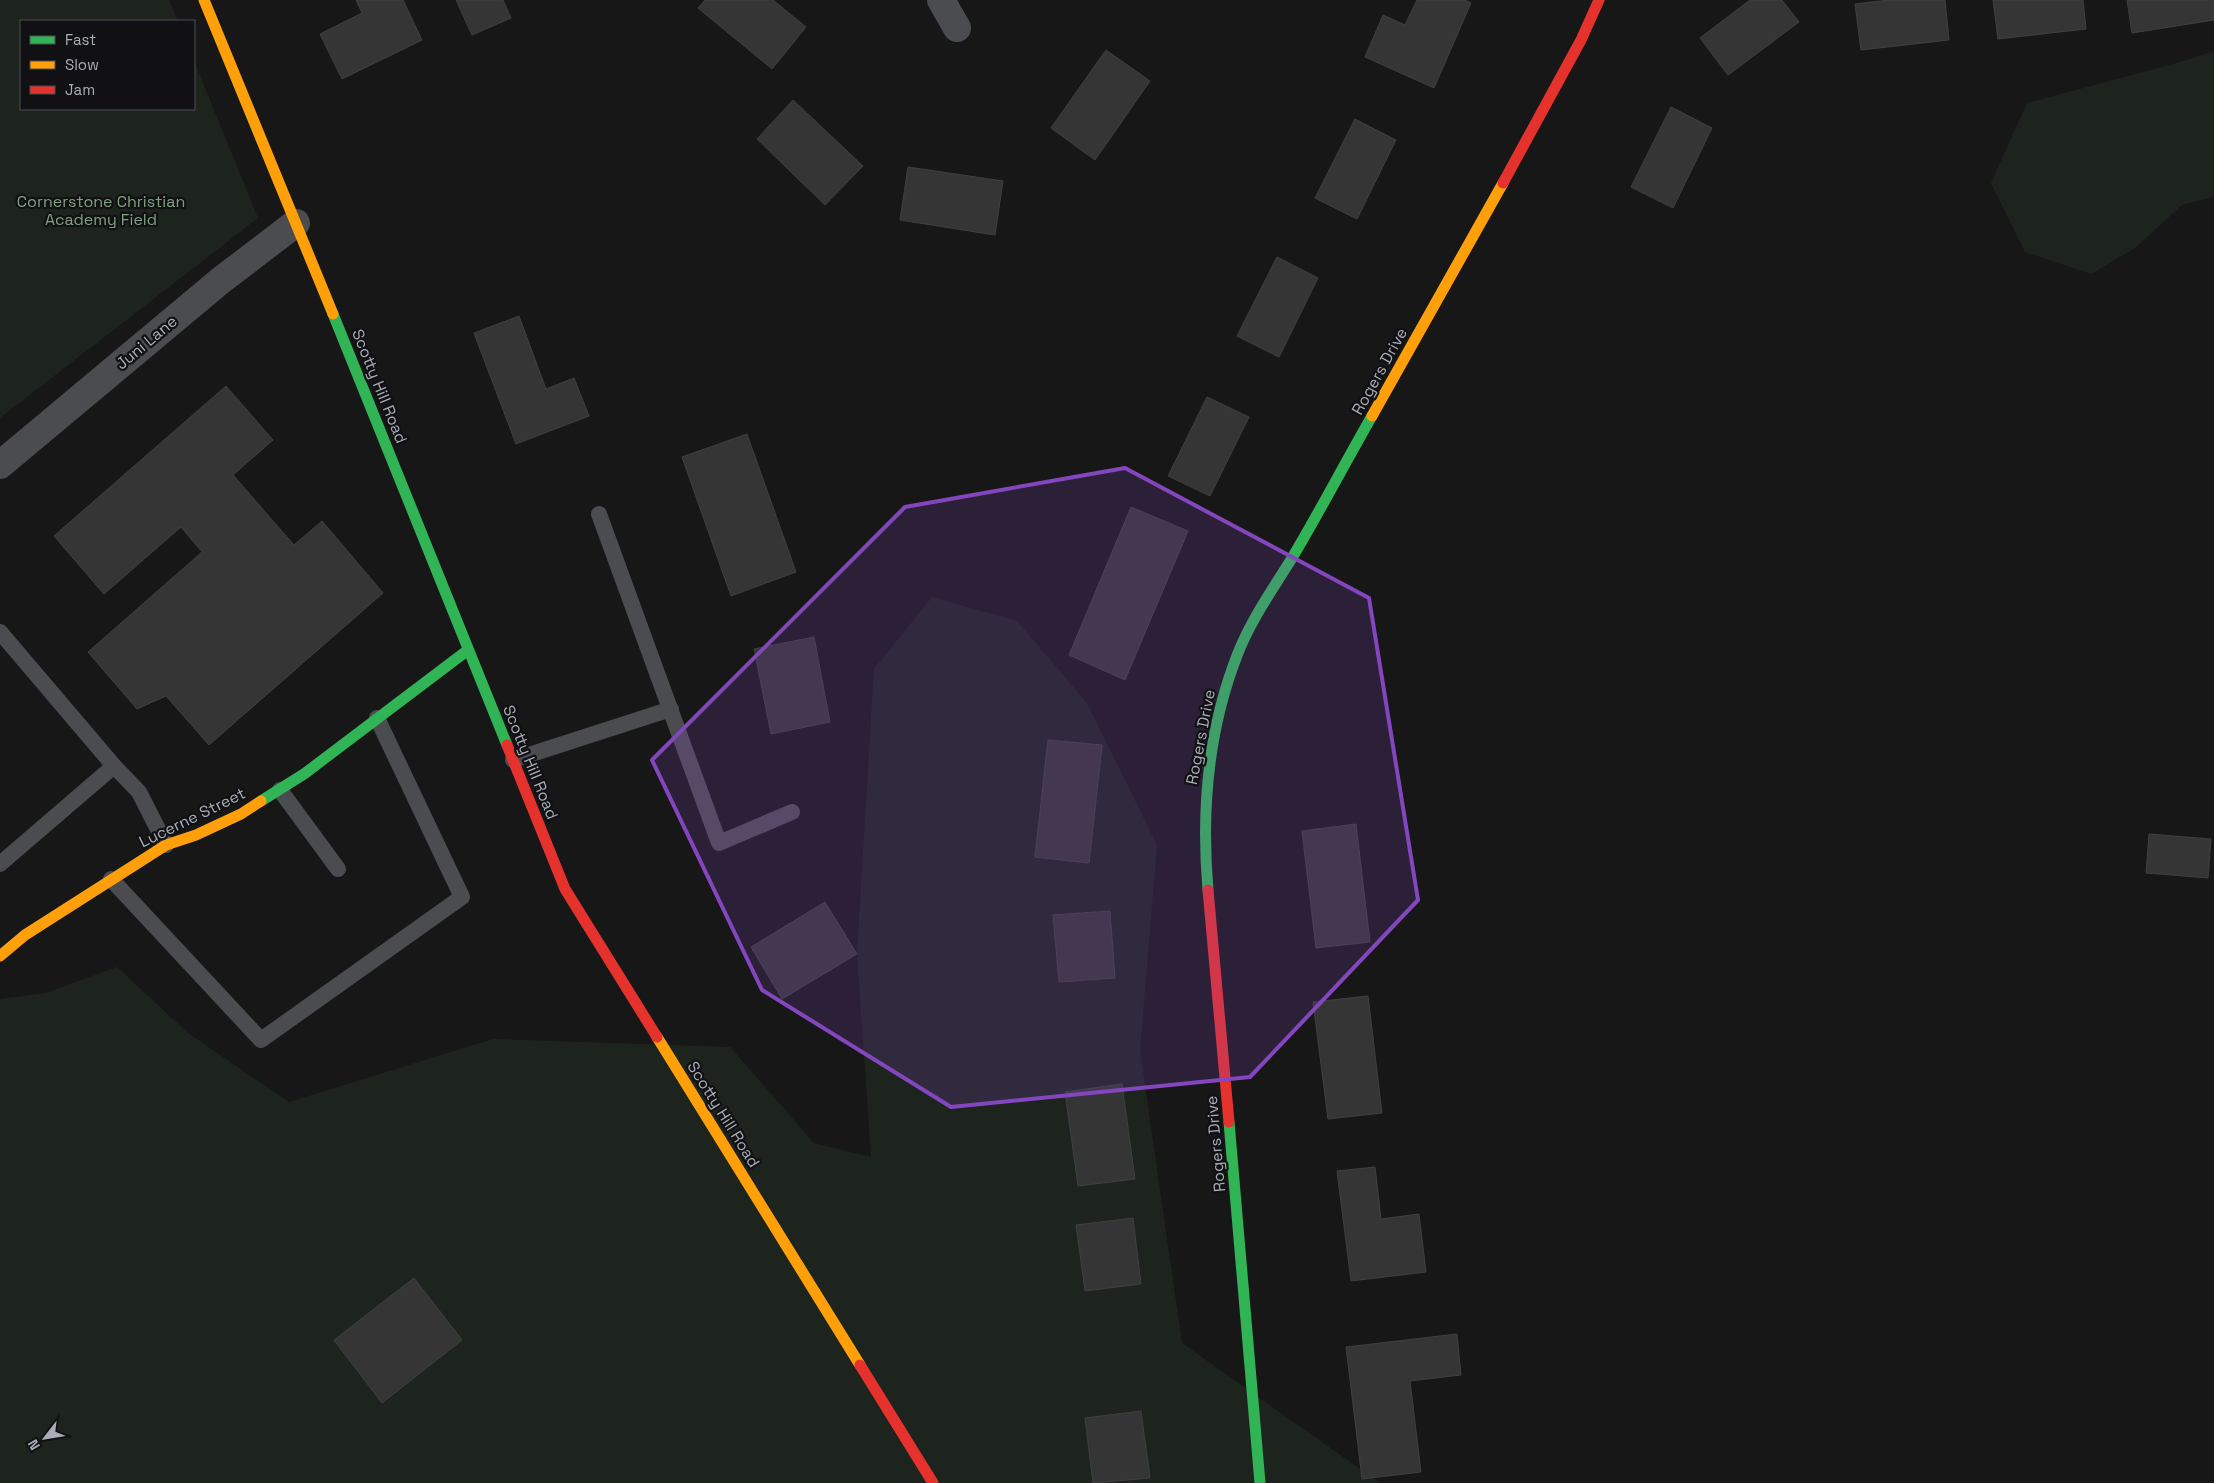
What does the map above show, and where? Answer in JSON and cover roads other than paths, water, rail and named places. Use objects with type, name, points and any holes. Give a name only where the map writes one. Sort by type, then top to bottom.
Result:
[{"type":"street","name":"Scotty Hill Road","points":[[204,0],[565,889],[933,1483]]},
{"type":"street","points":[[941,0],[957,28]]},
{"type":"street","name":"Rogers Drive","points":[[1260,1483],[1206,862],[1204,812],[1208,763],[1218,714],[1233,666],[1253,621],[1292,558],[1546,106],[1581,40],[1598,0]]},
{"type":"street","name":"Juni Lane","points":[[0,466],[220,281],[296,223]]},
{"type":"street","name":"Lucerne Street","points":[[0,956],[25,935],[166,845],[196,835],[241,814],[280,790],[304,774],[468,650]]},
{"type":"lane","points":[[599,514],[719,843],[792,812]]},
{"type":"lane","points":[[0,632],[138,792],[166,845]]},
{"type":"lane","points":[[513,760],[671,709]]},
{"type":"lane","points":[[111,879],[261,1040],[462,897],[377,718]]},
{"type":"lane","points":[[0,864],[114,766]]},
{"type":"lane","points":[[280,790],[338,869]]},
{"type":"park label","name":"Cornerstone Christian Academy Field","points":[[101,210]]}]
